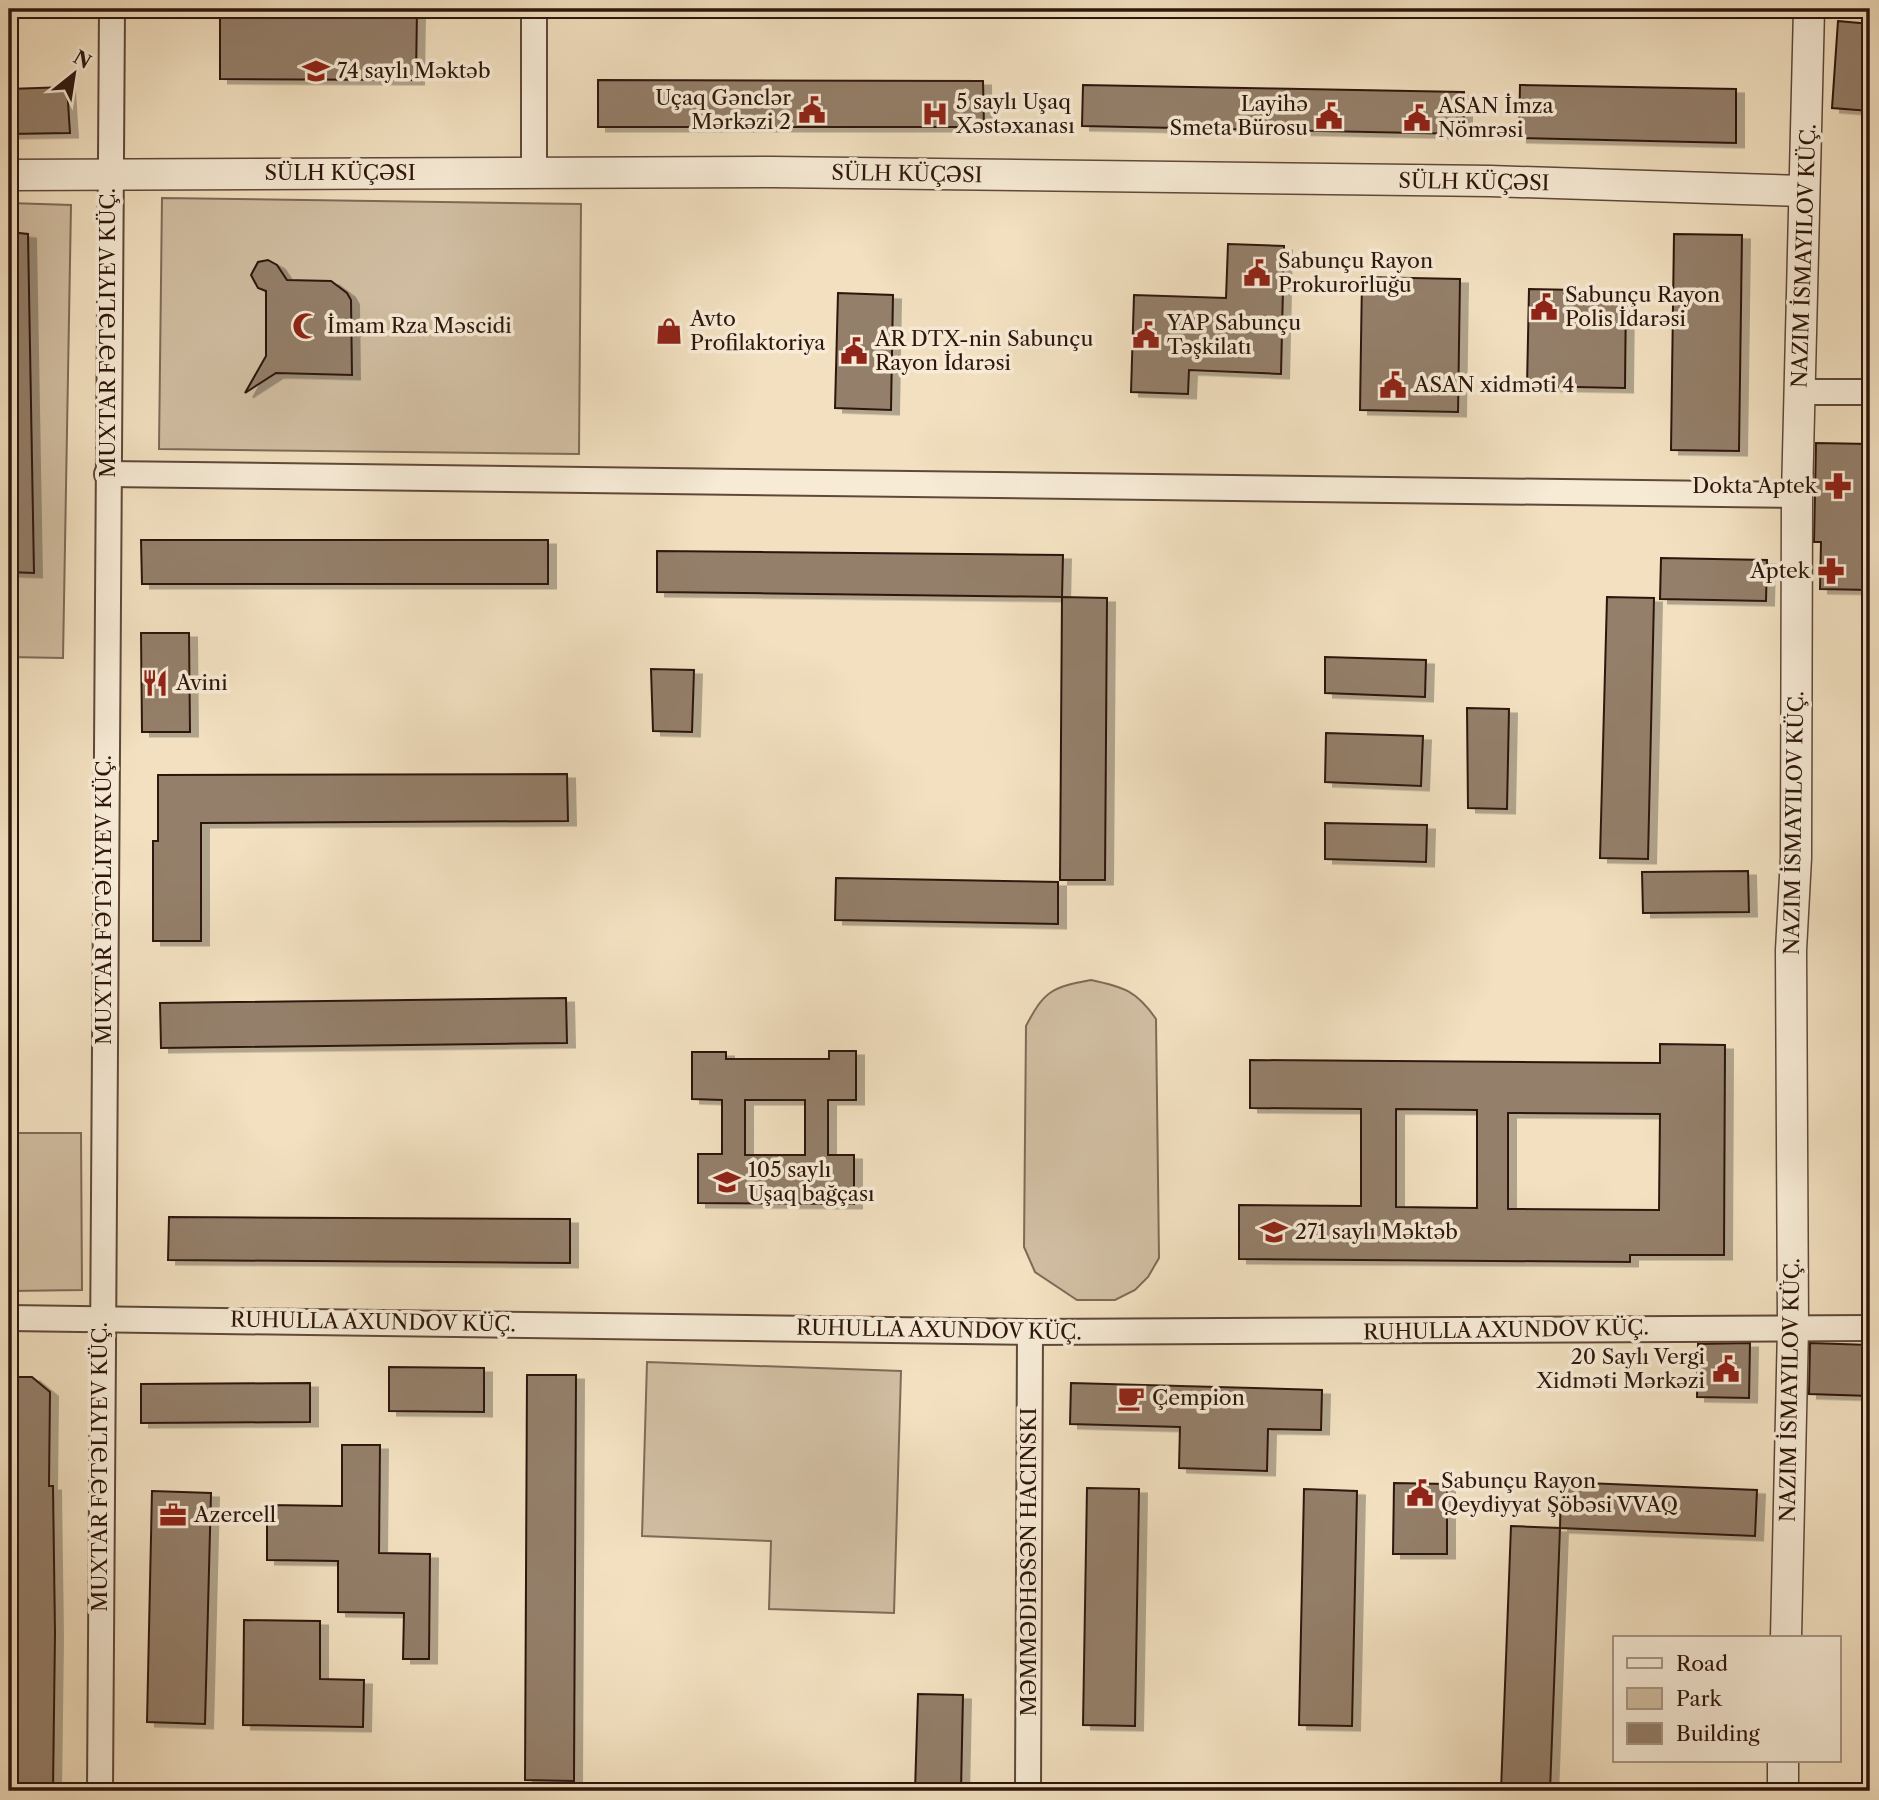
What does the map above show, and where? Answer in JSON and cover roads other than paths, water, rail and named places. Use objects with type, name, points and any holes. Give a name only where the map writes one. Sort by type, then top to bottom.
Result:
[{"type":"street","name":"MUXTAR FƏTƏLIYEV KÜÇ.","points":[[100,1791],[101,1318],[112,9]]},
{"type":"street","points":[[534,9],[534,171]]},
{"type":"street","points":[[1786,1636],[1793,1327],[1791,950],[1796,846],[1797,495],[1810,9]]},
{"type":"street","name":"SÜLH KÜÇƏSI","points":[[9,174],[534,171],[1490,181],[1804,191]]},
{"type":"street","points":[[1800,392],[1870,392]]},
{"type":"street","points":[[107,474],[1797,495]]},
{"type":"street","name":"RUHULLA AXUNDOV KÜÇ.","points":[[9,1318],[1030,1332],[1870,1328]]},
{"type":"street","points":[[1028,1791],[1030,1332]]},
{"type":"street","points":[[1783,1762],[1783,1791]]},
{"type":"place","name":"74 saylı Məktəb","points":[[316,71]]},
{"type":"place","name":"Uçaq Gənclər Mərkəzi 2","points":[[812,110]]},
{"type":"place","name":"5 saylı Uşaq Xəstəxanası","points":[[935,114]]},
{"type":"place","name":"Layihə Smeta Bürosu","points":[[1329,116]]},
{"type":"place","name":"ASAN İmza Nömrəsi","points":[[1417,118]]},
{"type":"place","name":"Sabunçu Rayon Prokurorluğu","points":[[1257,273]]},
{"type":"place","name":"Sabunçu Rayon Polis İdarəsi","points":[[1544,307]]},
{"type":"place","name":"İmam Rza Məscidi","points":[[306,326]]},
{"type":"place","name":"Avto Profilaktoriya","points":[[669,331]]},
{"type":"place","name":"YAP Sabunçu Təşkilatı","points":[[1146,335]]},
{"type":"place","name":"AR DTX-nin Sabunçu Rayon İdarəsi","points":[[854,351]]},
{"type":"place","name":"ASAN xidməti 4","points":[[1393,385]]},
{"type":"place","name":"Dokta Aptek","points":[[1838,486]]},
{"type":"place","name":"Aptek","points":[[1831,571]]},
{"type":"place","name":"Avini","points":[[155,683]]},
{"type":"place","name":"105 saylı Uşaq bağçası","points":[[727,1182]]},
{"type":"place","name":"271 saylı Məktəb","points":[[1274,1232]]},
{"type":"place","name":"20 Saylı Vergi Xidməti Mərkəzi","points":[[1726,1369]]},
{"type":"place","name":"Çempion","points":[[1131,1398]]},
{"type":"place","name":"Sabunçu Rayon Qeydiyyat Şöbəsi VVAQ","points":[[1420,1493]]},
{"type":"place","name":"Azercell","points":[[173,1515]]}]
